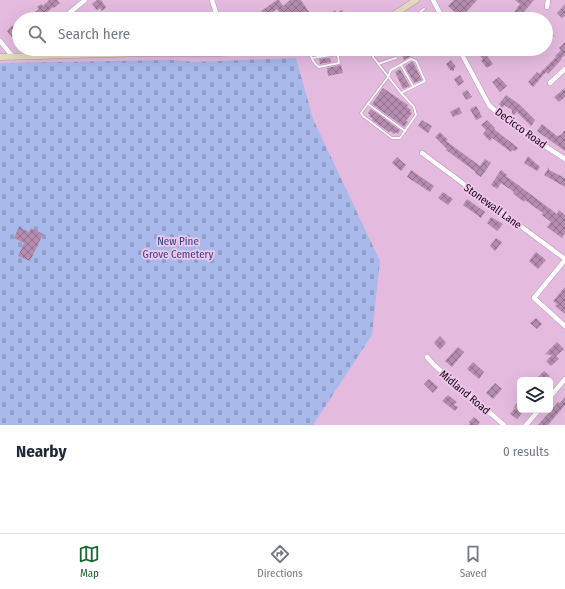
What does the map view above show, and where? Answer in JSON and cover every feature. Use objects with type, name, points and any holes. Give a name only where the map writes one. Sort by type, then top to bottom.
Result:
[{"type":"main road","points":[[398,12],[416,0]]},
{"type":"main road","points":[[0,58],[31,56]]},
{"type":"street","points":[[70,12],[84,0]]},
{"type":"street","points":[[212,0],[216,12]]},
{"type":"street","points":[[433,0],[439,12]]},
{"type":"street","points":[[547,7],[548,0]]},
{"type":"street","points":[[0,41],[12,56]]},
{"type":"street","name":"DeCicco Road","points":[[463,56],[489,105],[504,119],[565,159]]},
{"type":"street","points":[[550,83],[565,69]]},
{"type":"street","name":"Stonewall Lane","points":[[422,153],[565,260]]},
{"type":"street","points":[[565,260],[534,298],[565,326]]},
{"type":"street","name":"Midland Road","points":[[427,357],[434,366],[504,425]]},
{"type":"street","points":[[553,393],[565,379]]},
{"type":"street","points":[[526,425],[536,413]]},
{"type":"lane","points":[[420,12],[424,9]]},
{"type":"lane","points":[[325,56],[312,58],[315,64],[319,67],[339,63],[338,56]]},
{"type":"lane","points":[[372,56],[372,57],[388,76],[401,93],[414,106],[416,115],[400,138],[392,138],[361,113],[388,76],[391,70],[411,59],[416,61],[425,81],[401,93]]},
{"type":"lane","points":[[378,64],[396,58]]},
{"type":"lane","points":[[401,65],[414,87]]},
{"type":"lane","points":[[368,104],[405,131]]},
{"type":"green space","name":"New Pine Grove Cemetery","points":[[296,58],[313,119],[380,261],[372,335],[313,425],[0,425],[0,63],[171,60],[194,62]]},
{"type":"building","points":[[49,0],[57,0],[60,3],[47,12],[35,12],[39,9],[37,7],[41,4],[43,6]]},
{"type":"building","points":[[97,0],[101,0],[106,7],[102,11],[100,8],[97,10],[92,4]]},
{"type":"building","points":[[277,0],[279,0],[283,6],[290,0],[301,0],[309,12],[279,12],[277,9],[273,12],[261,11]]},
{"type":"building","points":[[454,0],[477,0],[466,12],[454,12],[448,6]]},
{"type":"building","points":[[515,0],[534,0],[524,12],[514,12],[520,4]]},
{"type":"building","points":[[565,4],[565,16],[562,18],[557,13]]},
{"type":"building","points":[[12,26],[12,37],[7,31]]},
{"type":"building","points":[[565,42],[565,55],[548,74],[546,72],[533,87],[528,82],[537,72],[539,74],[556,57],[555,56],[561,50],[559,48]]},
{"type":"building","points":[[402,56],[412,56],[404,60]]},
{"type":"building","points":[[480,56],[487,56],[493,64],[487,68],[481,61],[483,59]]},
{"type":"building","points":[[330,58],[331,62],[320,64],[319,59]]},
{"type":"building","points":[[451,60],[456,67],[454,68],[454,71],[450,70],[446,64]]},
{"type":"building","points":[[413,62],[422,80],[414,83],[405,67]]},
{"type":"building","points":[[341,65],[343,73],[328,76],[327,68]]},
{"type":"building","points":[[400,69],[410,86],[403,89],[395,72]]},
{"type":"building","points":[[460,75],[464,82],[458,86],[454,79]]},
{"type":"building","points":[[499,77],[507,86],[500,92],[492,82]]},
{"type":"building","points":[[383,88],[408,105],[407,107],[411,110],[410,112],[412,113],[406,121],[408,122],[404,127],[372,104]]},
{"type":"building","points":[[565,88],[565,97],[559,102],[554,97]]},
{"type":"building","points":[[467,90],[472,97],[466,100],[462,93]]},
{"type":"building","points":[[506,95],[519,104],[535,120],[531,126],[517,112],[514,115],[512,110],[504,105],[502,108],[499,104]]},
{"type":"building","points":[[476,106],[482,117],[476,120],[470,109]]},
{"type":"building","points":[[459,107],[462,113],[453,117],[450,112]]},
{"type":"building","points":[[371,109],[400,130],[398,134],[396,132],[394,134],[390,131],[389,132],[372,120],[373,119],[368,113]]},
{"type":"building","points":[[422,120],[432,126],[428,133],[418,126]]},
{"type":"building","points":[[487,120],[495,128],[494,129],[518,148],[515,151],[512,150],[511,152],[492,138],[490,141],[483,134],[486,130],[481,125]]},
{"type":"building","points":[[542,124],[557,136],[561,135],[565,130],[565,151],[537,131]]},
{"type":"building","points":[[440,132],[448,140],[446,141],[480,166],[485,159],[491,163],[481,177],[446,150],[447,149],[435,137]]},
{"type":"building","points":[[528,156],[540,167],[537,171],[524,163]]},
{"type":"building","points":[[397,157],[406,165],[401,171],[392,163]]},
{"type":"building","points":[[549,167],[549,170],[565,178],[565,187],[544,175]]},
{"type":"building","points":[[411,170],[434,186],[430,192],[407,177]]},
{"type":"building","points":[[501,170],[507,175],[506,176],[557,214],[559,210],[565,215],[565,233],[562,238],[547,227],[551,222],[542,215],[543,213],[525,200],[524,202],[513,193],[514,192],[501,183],[497,189],[491,185]]},
{"type":"building","points":[[443,192],[453,199],[448,205],[438,198]]},
{"type":"building","points":[[467,199],[485,212],[481,218],[463,205]]},
{"type":"building","points":[[491,217],[503,224],[497,231],[487,223]]},
{"type":"building","points":[[19,227],[29,232],[31,228],[43,234],[30,261],[18,256],[24,243],[14,238]]},
{"type":"building","points":[[496,238],[502,242],[495,251],[490,246]]},
{"type":"building","points":[[536,252],[546,260],[538,269],[529,261]]},
{"type":"building","points":[[565,287],[565,314],[555,306],[557,304],[553,301]]},
{"type":"building","points":[[536,318],[542,324],[537,329],[530,323]]},
{"type":"building","points":[[440,336],[446,343],[440,350],[434,343]]},
{"type":"building","points":[[557,342],[564,349],[556,356],[559,359],[551,366],[546,361],[552,355],[545,354]]},
{"type":"building","points":[[458,347],[464,352],[452,367],[445,361]]},
{"type":"building","points":[[473,362],[484,372],[479,379],[467,369]]},
{"type":"building","points":[[544,371],[550,376],[549,377],[538,377]]},
{"type":"building","points":[[429,379],[438,387],[433,393],[424,384]]},
{"type":"building","points":[[495,383],[502,389],[493,399],[486,393]]},
{"type":"building","points":[[448,395],[457,402],[454,405],[458,407],[455,411],[442,401]]},
{"type":"building","points":[[565,397],[565,405],[548,425],[538,425],[548,413],[553,413],[553,408],[558,402],[560,403]]},
{"type":"building","points":[[517,403],[517,413],[522,413],[517,419],[510,414],[515,408],[514,407]]},
{"type":"building","points":[[474,417],[480,422],[478,425],[469,425],[469,422]]}]
